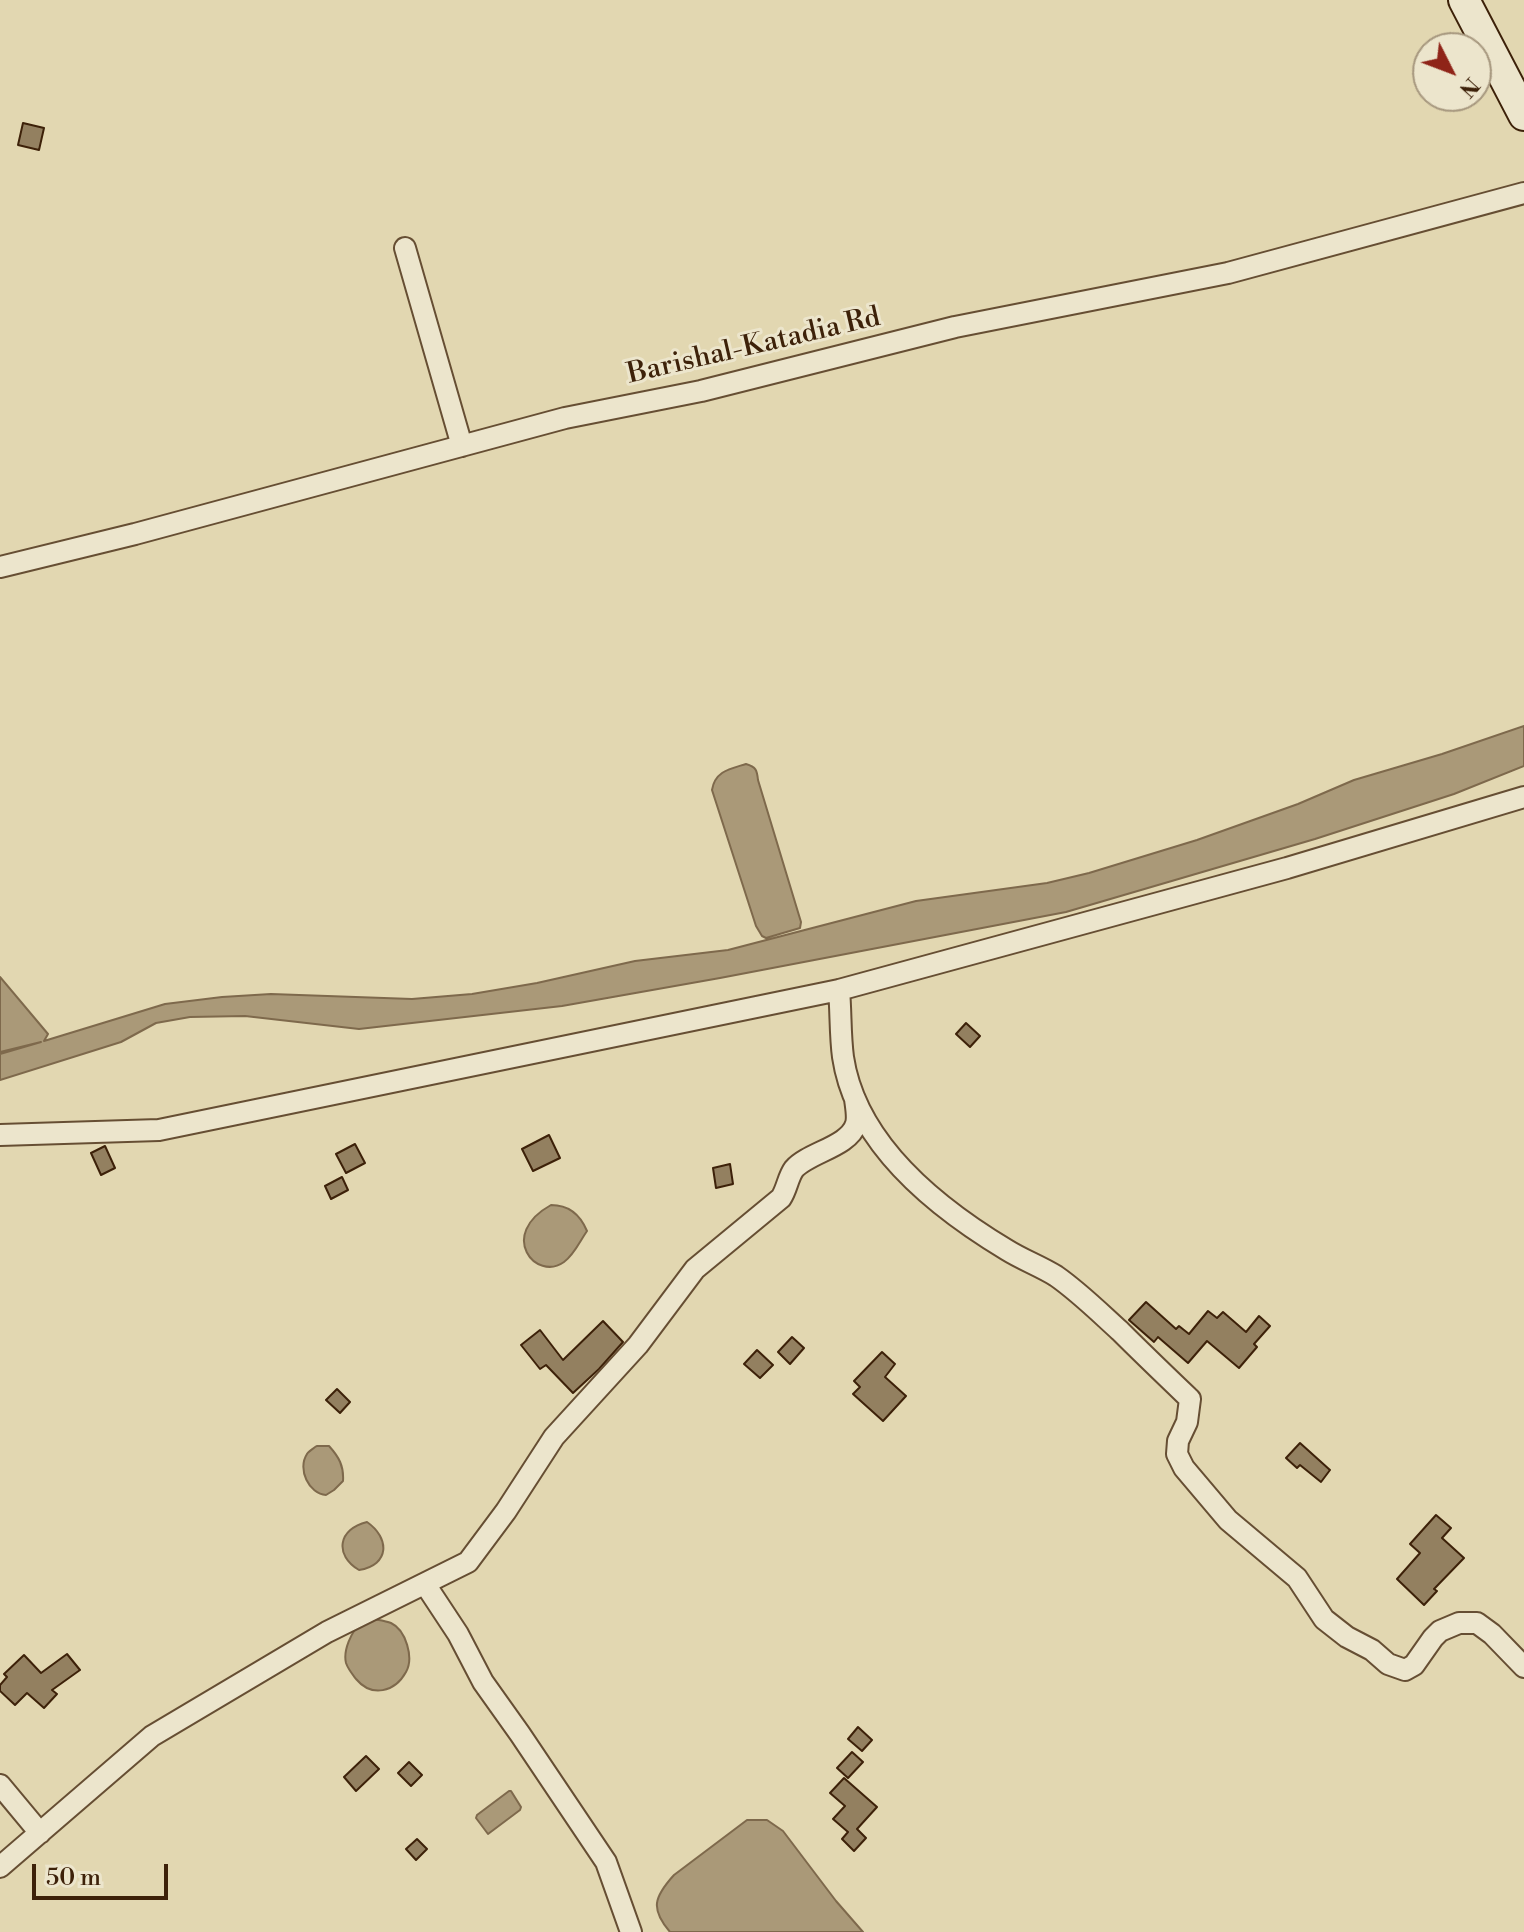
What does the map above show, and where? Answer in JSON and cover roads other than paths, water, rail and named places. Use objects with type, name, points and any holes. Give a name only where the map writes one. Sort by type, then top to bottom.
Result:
[{"type":"main road","points":[[1464,0],[1524,115]]},
{"type":"street","name":"Barishal-Katadia Rd","points":[[0,567],[135,534],[565,418],[701,391],[955,327],[1228,273],[1524,193]]},
{"type":"street","points":[[405,248],[462,446]]},
{"type":"street","points":[[0,1135],[159,1130],[839,990],[1287,868],[1524,797]]},
{"type":"street","points":[[0,1867],[152,1736],[327,1632],[468,1562],[554,1437],[638,1345],[695,1269],[781,1198],[792,1171],[845,1138],[854,1129],[857,1122],[855,1099],[844,1059],[839,990]]},
{"type":"street","points":[[855,1099],[868,1124],[904,1172],[933,1199],[966,1224],[1010,1252],[1054,1274],[1082,1295],[1190,1399],[1187,1422],[1178,1441],[1177,1454],[1184,1468],[1228,1520],[1297,1578],[1324,1619],[1388,1664],[1405,1670],[1414,1665],[1440,1631],[1459,1623],[1477,1623],[1524,1667]]},
{"type":"street","points":[[425,1584],[458,1634],[483,1682],[606,1862],[631,1932]]},
{"type":"street","points":[[0,1785],[40,1833]]}]
